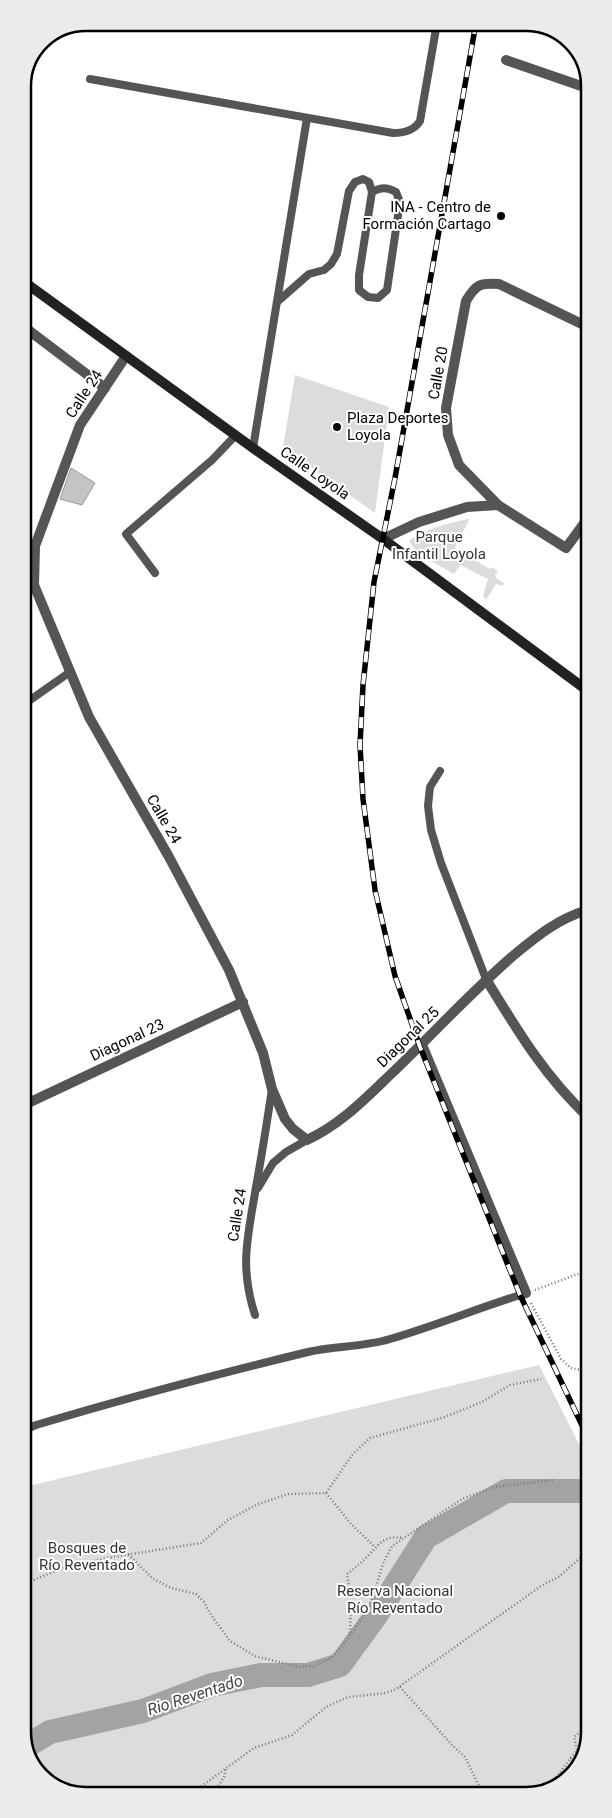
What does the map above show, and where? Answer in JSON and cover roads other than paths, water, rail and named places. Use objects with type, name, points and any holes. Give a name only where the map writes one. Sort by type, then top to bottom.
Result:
[{"type":"main road","name":"Calle Loyola","points":[[31,287],[235,436],[383,539],[581,686]]},
{"type":"street","points":[[506,60],[581,86]]},
{"type":"street","name":"Calle 20","points":[[498,505],[460,465],[448,435],[446,408],[466,301],[473,289],[483,283],[499,284],[581,324]]},
{"type":"street","points":[[31,332],[105,388]]},
{"type":"street","name":"Calle 24","points":[[126,356],[80,425],[35,546],[34,585],[89,717],[169,857],[229,970],[263,1053],[272,1089]]},
{"type":"street","points":[[383,539],[419,522],[468,507],[498,505],[566,548],[581,528]]},
{"type":"street","points":[[31,548],[35,546]]},
{"type":"street","name":"Diagonal 25","points":[[307,1140],[319,1134],[360,1104],[422,1045],[486,979],[540,934],[557,922],[581,913]]},
{"type":"street","points":[[486,979],[542,1067],[581,1110]]},
{"type":"street","name":"Diagonal 23","points":[[31,1102],[243,1002]]},
{"type":"street","points":[[422,1045],[523,1294]]},
{"type":"street","points":[[272,1089],[285,1119],[293,1129],[307,1140]]},
{"type":"lane","points":[[90,79],[393,133],[402,133],[417,126],[420,121],[436,31]]},
{"type":"lane","points":[[252,448],[307,118]]},
{"type":"lane","points":[[277,302],[308,274],[324,270],[338,254],[349,191],[355,182],[363,179],[369,182],[372,192],[359,275],[359,290],[368,297],[378,298],[387,290],[400,202],[396,192],[389,188],[381,187],[372,192]]},
{"type":"lane","points":[[155,573],[126,534],[212,460],[235,436]]},
{"type":"lane","points":[[31,699],[70,672]]},
{"type":"lane","points":[[440,771],[430,787],[428,806],[431,830],[441,863],[486,979]]},
{"type":"lane","name":"Calle 24","points":[[255,1315],[248,1294],[245,1269],[247,1241],[272,1089]]},
{"type":"lane","name":"Diagonal 25","points":[[255,1193],[273,1163],[286,1152],[307,1140]]},
{"type":"lane","points":[[31,1426],[139,1394],[254,1365],[324,1349],[355,1346],[390,1339],[523,1294]]},
{"type":"waterway","name":"Rio Reventado","points":[[32,1742],[50,1732],[143,1711],[212,1685],[261,1675],[308,1675],[340,1665],[375,1617],[426,1537],[506,1491],[581,1491]]},
{"type":"railway","points":[[475,31],[395,478],[374,582],[363,685],[360,745],[363,799],[375,890],[395,976],[420,1047],[520,1295],[581,1423]]},
{"type":"place","name":"INA - Centro de Formación Cartago","points":[[501,216]]},
{"type":"place","name":"Plaza Deportes Loyola","points":[[337,427]]},
{"type":"park label","name":"Parque Infantil Loyola","points":[[439,546]]},
{"type":"park label","name":"Bosques de Río Reventado","points":[[87,1556]]},
{"type":"park label","name":"Reserva Nacional Río Reventado","points":[[395,1600]]}]
